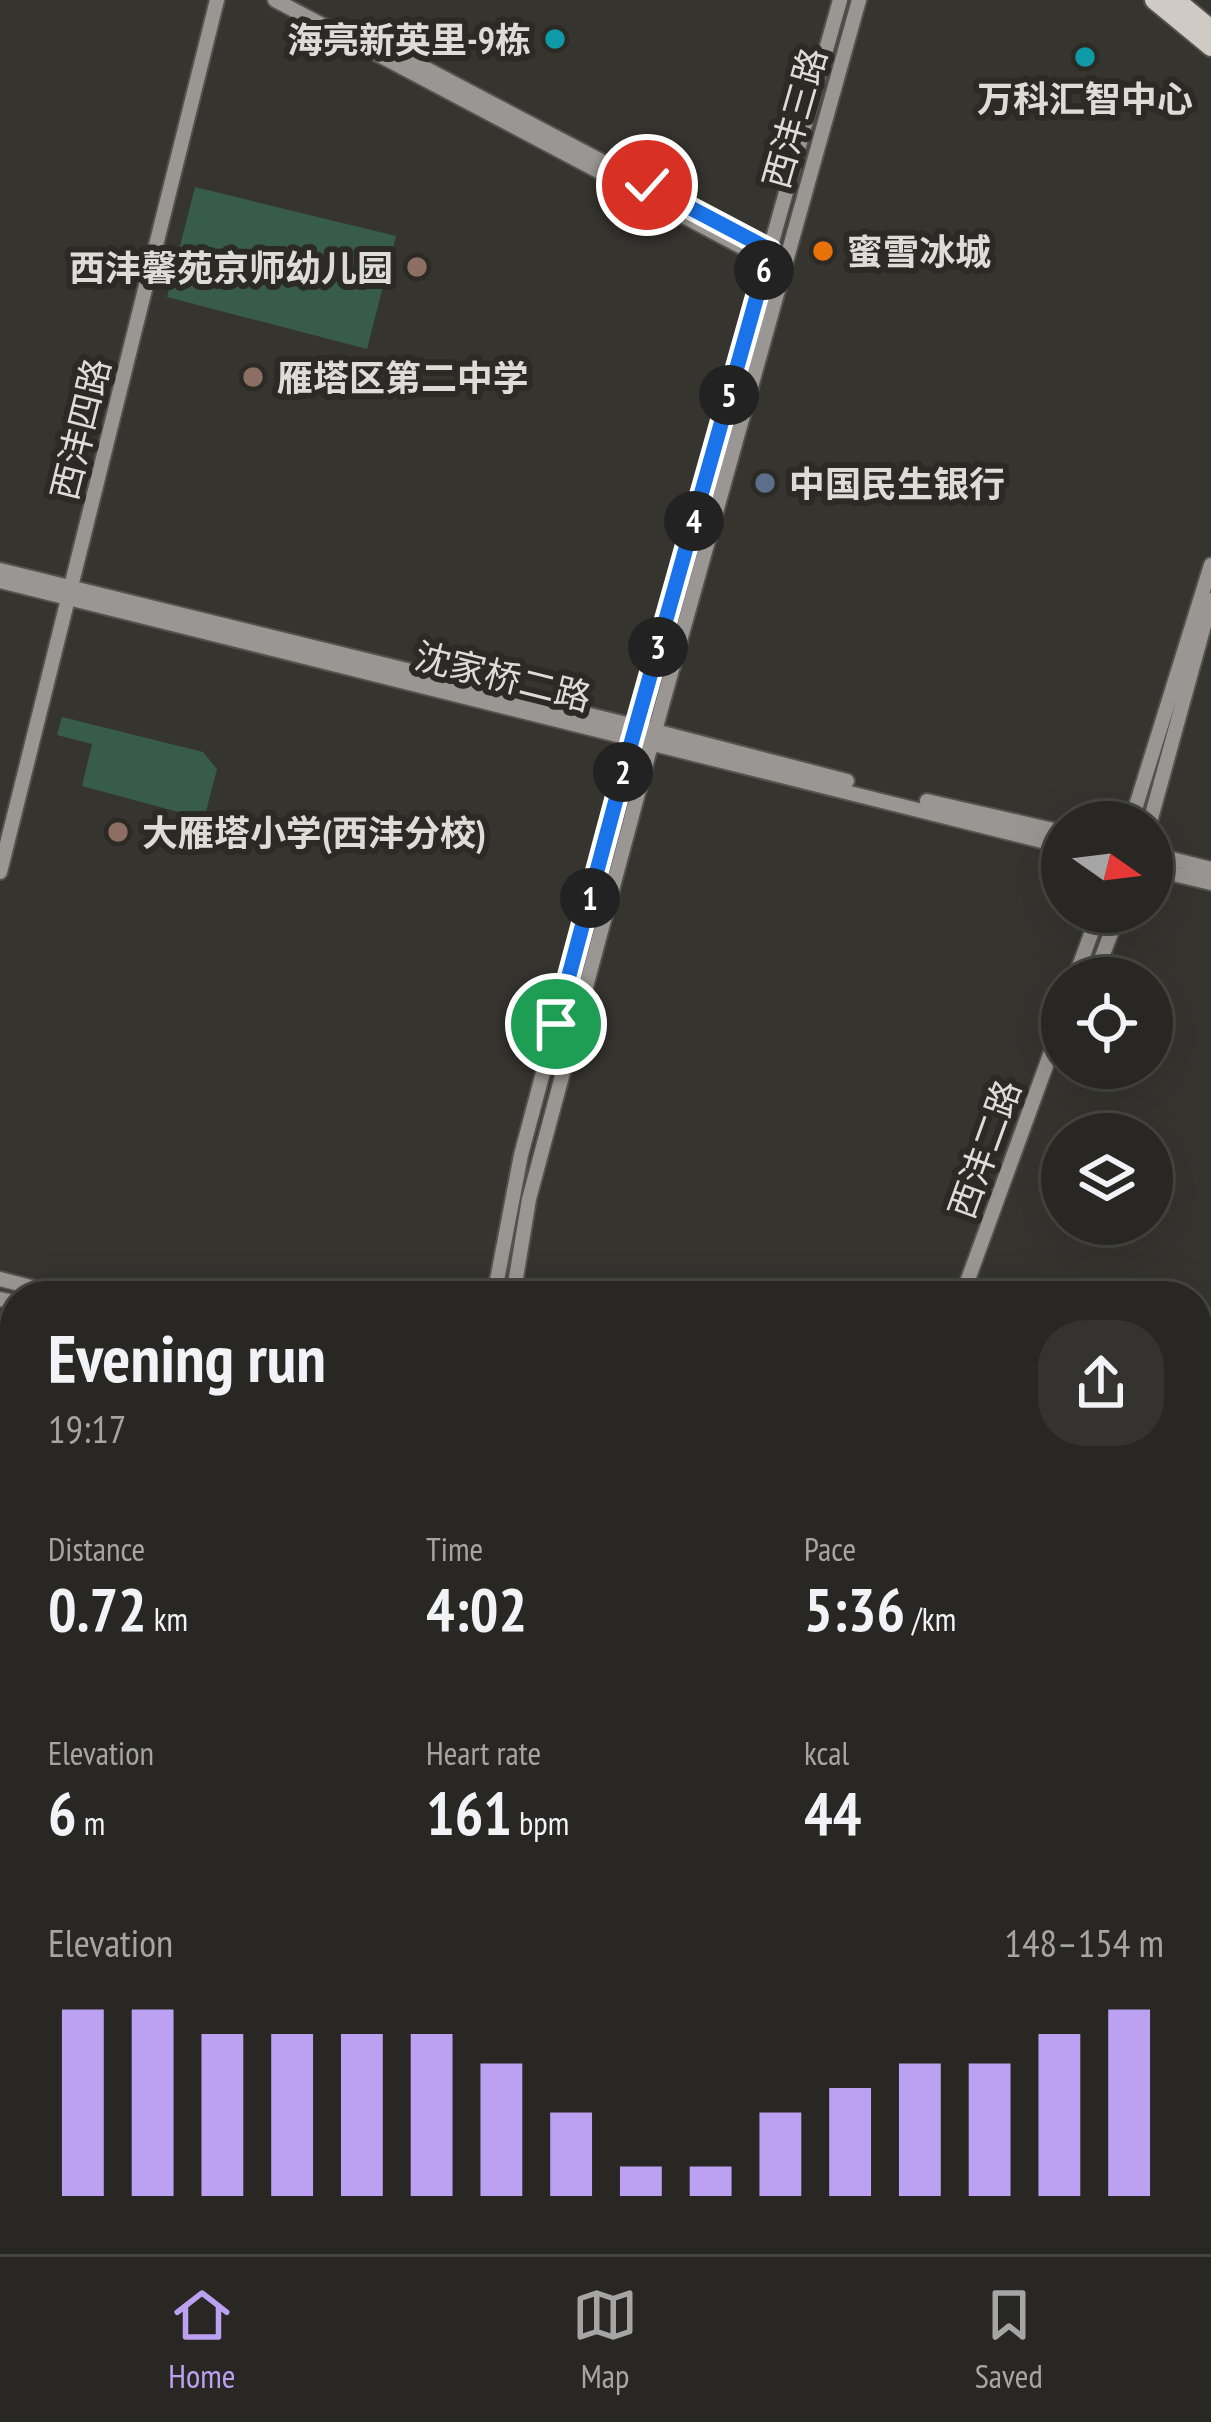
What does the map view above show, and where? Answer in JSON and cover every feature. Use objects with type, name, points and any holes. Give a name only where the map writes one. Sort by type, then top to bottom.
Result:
[{"type":"highway","points":[[1154,0],[1211,47]]},
{"type":"highway","points":[[1176,0],[1211,29]]},
{"type":"street","name":"西沣四路","points":[[0,872],[217,0]]},
{"type":"street","points":[[275,0],[769,255]]},
{"type":"street","points":[[294,0],[785,264]]},
{"type":"street","name":"西沣三路","points":[[497,1281],[521,1155],[634,733],[840,0]]},
{"type":"street","name":"西沣三路","points":[[515,1281],[529,1199],[652,738],[859,0]]},
{"type":"street","points":[[1138,801],[1211,566]]},
{"type":"street","name":"沈家桥二路","points":[[0,570],[70,593]]},
{"type":"street","name":"沈家桥二路","points":[[0,581],[70,593],[634,733],[1041,841]]},
{"type":"street","points":[[1156,801],[1211,600]]},
{"type":"street","name":"沈家桥二路","points":[[652,738],[1041,827]]},
{"type":"street","points":[[1173,859],[1211,868]]},
{"type":"street","points":[[1173,873],[1211,883]]},
{"type":"street","name":"西沣二路","points":[[971,1281],[1041,1082]]},
{"type":"street","name":"西沣二路","points":[[972,1281],[1046,1089]]},
{"type":"green space","points":[[195,187],[396,236],[367,349],[167,297]]},
{"type":"green space","points":[[62,717],[203,752],[217,769],[204,819],[82,786],[92,744],[57,735]]},
{"type":"place","name":"海亮新英里-9栋","points":[[555,39]]},
{"type":"place","name":"万科汇智中心","points":[[1085,57]]},
{"type":"place","name":"蜜雪冰城","points":[[823,251]]},
{"type":"place","name":"西沣馨苑京师幼儿园","points":[[417,267]]},
{"type":"place","name":"雁塔区第二中学","points":[[253,377]]},
{"type":"place","name":"中国民生银行","points":[[765,483]]},
{"type":"place","name":"大雁塔小学(西沣分校)","points":[[118,832]]},
{"type":"route","points":[[556,1024],[770,250],[647,185]]}]
